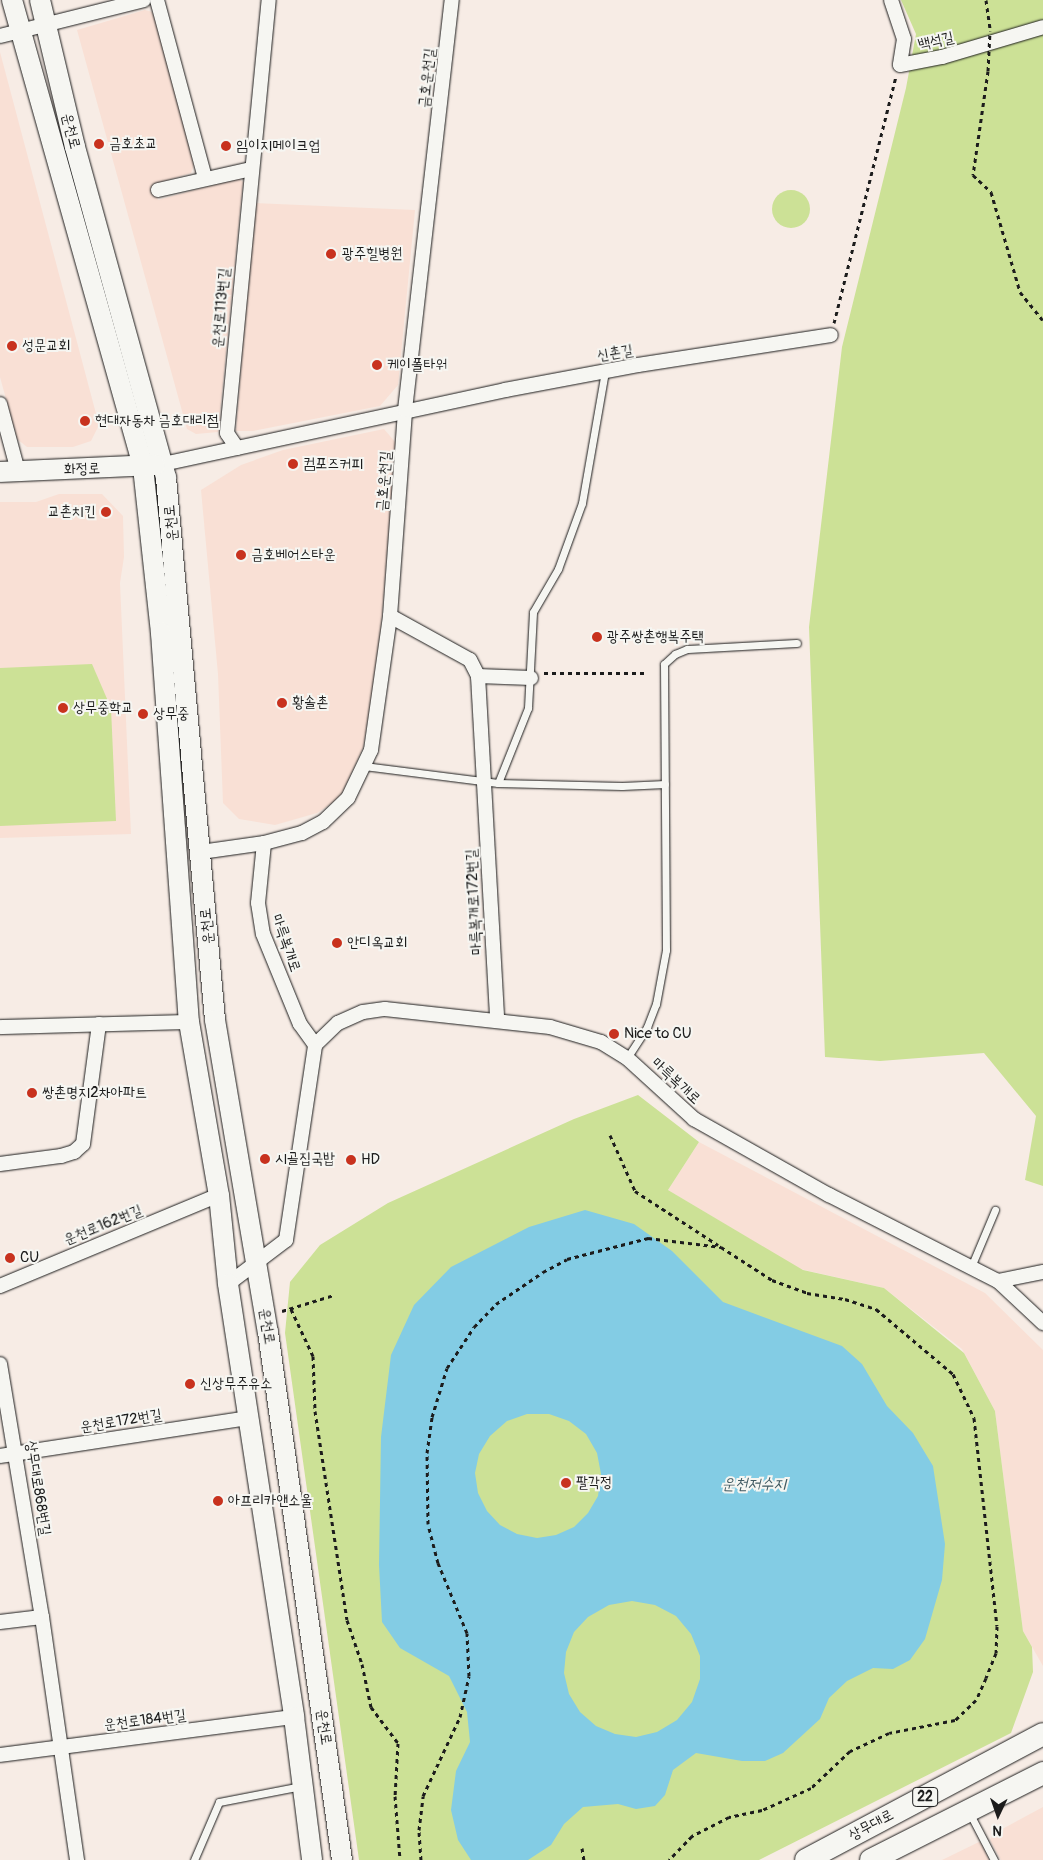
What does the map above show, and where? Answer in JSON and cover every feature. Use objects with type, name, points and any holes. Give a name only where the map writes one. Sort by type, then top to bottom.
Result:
[{"type":"main road","name":"상무대로","points":[[806,1860],[1043,1734]]},
{"type":"main road","name":"상무대로","points":[[871,1860],[1043,1773]]},
{"type":"street","name":"운천로","points":[[12,0],[153,466],[171,513],[215,1020],[265,1313],[342,1860]]},
{"type":"street","name":"운천로","points":[[40,0],[153,466],[161,634],[189,1022],[218,1195],[228,1284],[294,1717],[312,1860]]},
{"type":"street","points":[[0,36],[144,0]]},
{"type":"street","points":[[157,0],[205,178]]},
{"type":"street","name":"운천로113번길","points":[[237,448],[227,433],[251,169],[269,0]]},
{"type":"street","name":"금호운천길","points":[[201,852],[264,843],[302,833],[334,813],[348,798],[364,766],[375,733],[390,616],[405,410],[452,0]]},
{"type":"street","name":"백석길","points":[[891,0],[904,39],[900,65],[942,57],[1043,27]]},
{"type":"street","points":[[158,190],[251,169]]},
{"type":"street","name":"신촌길","points":[[405,410],[605,371],[831,335]]},
{"type":"street","points":[[0,404],[9,471]]},
{"type":"street","points":[[153,466],[405,410]]},
{"type":"street","name":"화정로","points":[[9,471],[153,466]]},
{"type":"street","points":[[390,616],[470,660],[478,676],[531,675]]},
{"type":"street","name":"마륵복개로172번길","points":[[478,676],[498,1020]]},
{"type":"street","name":"마륵복개로","points":[[264,843],[258,903],[263,934],[300,1024],[315,1045],[330,1028],[363,1012],[385,1009],[498,1020],[578,1033],[628,1058],[694,1119],[829,1195],[998,1281],[1043,1323]]},
{"type":"street","points":[[0,1027],[189,1022]]},
{"type":"street","points":[[0,1164],[61,1156],[74,1152],[83,1144],[99,1024]]},
{"type":"street","points":[[228,1284],[286,1240],[315,1045]]},
{"type":"street","name":"운천로162번길","points":[[0,1286],[218,1195]]},
{"type":"street","points":[[998,1281],[1043,1272]]},
{"type":"street","name":"상무대로868번길","points":[[0,1364],[42,1617],[77,1860]]},
{"type":"street","name":"운천로172번길","points":[[0,1456],[247,1418]]},
{"type":"street","points":[[0,1622],[42,1617]]},
{"type":"street","name":"운천로184번길","points":[[1,1755],[294,1717]]},
{"type":"lane","points":[[498,783],[528,708],[533,612],[561,562],[582,503],[605,371]]},
{"type":"lane","points":[[628,1058],[646,1027],[656,1004],[666,950],[664,664],[676,654],[687,649],[797,643]]},
{"type":"lane","points":[[364,766],[498,783],[622,786],[665,784]]},
{"type":"lane","points":[[971,1267],[995,1210]]},
{"type":"lane","points":[[194,1860],[220,1802],[304,1786]]},
{"type":"lane","points":[[969,1811],[994,1860]]},
{"type":"path","points":[[986,0],[990,31],[988,71],[973,176],[991,192],[1020,292],[1043,320]]},
{"type":"path","points":[[831,335],[900,65]]},
{"type":"path","points":[[531,675],[646,673]]},
{"type":"path","points":[[610,1135],[635,1191],[772,1280],[807,1293],[845,1299],[876,1310],[953,1374],[974,1418],[997,1626],[996,1653],[976,1700],[955,1720],[889,1733],[850,1751],[811,1788],[762,1810],[729,1817],[692,1836],[669,1860]]},
{"type":"path","points":[[421,1860],[419,1830],[423,1796],[460,1717],[469,1676],[467,1633],[438,1563],[428,1524],[427,1454],[432,1417],[446,1368],[474,1327],[496,1304],[566,1259],[648,1238],[721,1246]]},
{"type":"path","points":[[265,1313],[291,1309],[334,1295]]},
{"type":"path","points":[[291,1309],[313,1356],[314,1411],[347,1620],[362,1664],[371,1707],[398,1743],[395,1796],[400,1860]]},
{"type":"path","points":[[582,1848],[584,1860]]},
{"type":"shaded area","points":[[145,10],[152,12],[159,28],[194,165],[191,173],[152,185],[158,200],[238,178],[243,182],[218,432],[196,434],[187,429],[77,30]]},
{"type":"shaded area","points":[[0,52],[99,425],[91,441],[73,447],[27,447],[17,439],[0,377]]},
{"type":"shaded area","points":[[254,203],[415,210],[398,385],[380,406],[253,431],[236,431]]},
{"type":"shaded area","points":[[384,429],[396,443],[378,663],[363,748],[340,798],[317,813],[275,825],[239,819],[223,803],[218,674],[201,490],[241,465],[283,450]]},
{"type":"shaded area","name":"상무중학교","points":[[59,494],[102,494],[123,516],[124,557],[120,583],[131,834],[0,838],[0,502],[36,502]]},
{"type":"shaded area","points":[[699,1142],[985,1293],[1043,1350],[1043,1666],[1023,1631],[995,1411],[962,1349],[884,1288],[800,1269],[668,1190]]},
{"type":"shaded area","points":[[1043,1807],[1043,1860],[1001,1860],[990,1840],[993,1834]]},
{"type":"shaded area","points":[[981,1841],[989,1860],[942,1860]]},
{"type":"green space","points":[[901,0],[1043,0],[1043,1186],[1025,1180],[1036,1116],[984,1053],[880,1061],[825,1057],[809,627],[842,347],[906,88],[916,34]]},
{"type":"green space","points":[[791,190],[804,196],[810,209],[804,222],[791,228],[778,222],[772,209],[778,196]]},
{"type":"green space","points":[[92,664],[111,708],[116,821],[0,826],[0,668]]},
{"type":"green space","points":[[638,1095],[699,1142],[668,1190],[803,1270],[884,1288],[964,1353],[995,1411],[1023,1631],[1032,1647],[1033,1672],[1011,1733],[759,1860],[359,1860],[285,1333],[290,1282],[320,1245],[388,1203],[574,1119]]},
{"type":"water","name":"운천저수지","points":[[585,1210],[634,1224],[672,1251],[723,1302],[842,1346],[862,1364],[887,1406],[913,1433],[933,1466],[945,1544],[942,1580],[925,1639],[910,1660],[893,1669],[873,1668],[847,1681],[829,1698],[820,1719],[783,1753],[765,1761],[742,1761],[696,1753],[673,1770],[665,1795],[655,1806],[636,1809],[618,1804],[583,1807],[564,1824],[551,1845],[528,1860],[471,1860],[458,1840],[451,1810],[456,1771],[470,1742],[467,1712],[449,1676],[400,1648],[382,1622],[379,1565],[381,1437],[391,1355],[414,1305],[451,1267],[529,1227]],"holes":[[[527,1414],[549,1414],[569,1421],[586,1434],[597,1453],[601,1474],[598,1496],[588,1513],[574,1527],[556,1535],[537,1538],[517,1534],[500,1525],[487,1511],[478,1493],[475,1473],[479,1454],[490,1436],[507,1421]],[[632,1601],[655,1605],[676,1616],[691,1634],[700,1656],[700,1679],[692,1702],[677,1720],[657,1732],[636,1737],[615,1734],[596,1726],[580,1712],[569,1694],[564,1673],[566,1652],[574,1632],[588,1617],[609,1605]]]},
{"type":"place","name":"금호초교","points":[[99,144]]},
{"type":"place","name":"임이지메이크업","points":[[226,146]]},
{"type":"place","name":"광주힐병원","points":[[331,254]]},
{"type":"place","name":"성문교회","points":[[12,346]]},
{"type":"place","name":"케이폴타워","points":[[377,365]]},
{"type":"place","name":"현대자동차 금호대리점","points":[[85,421]]},
{"type":"place","name":"컴포즈커피","points":[[293,464]]},
{"type":"place","name":"교촌치킨","points":[[106,512]]},
{"type":"place","name":"금호베어스타운","points":[[241,555]]},
{"type":"place","name":"광주쌍촌행복주택","points":[[597,637]]},
{"type":"place","name":"황솔촌","points":[[282,703]]},
{"type":"place","name":"상무중학교","points":[[63,708]]},
{"type":"place","name":"상무중","points":[[143,714]]},
{"type":"place","name":"안디옥교회","points":[[337,943]]},
{"type":"place","name":"Nice to CU","points":[[614,1034]]},
{"type":"place","name":"쌍촌명지2차아파트","points":[[32,1093]]},
{"type":"place","name":"시골집국밥","points":[[265,1159]]},
{"type":"place","name":"HD","points":[[351,1160]]},
{"type":"place","name":"CU","points":[[10,1258]]},
{"type":"place","name":"신상무주유소","points":[[190,1384]]},
{"type":"place","name":"팔각정","points":[[566,1483]]},
{"type":"place","name":"아프리카앤소울","points":[[218,1501]]}]
